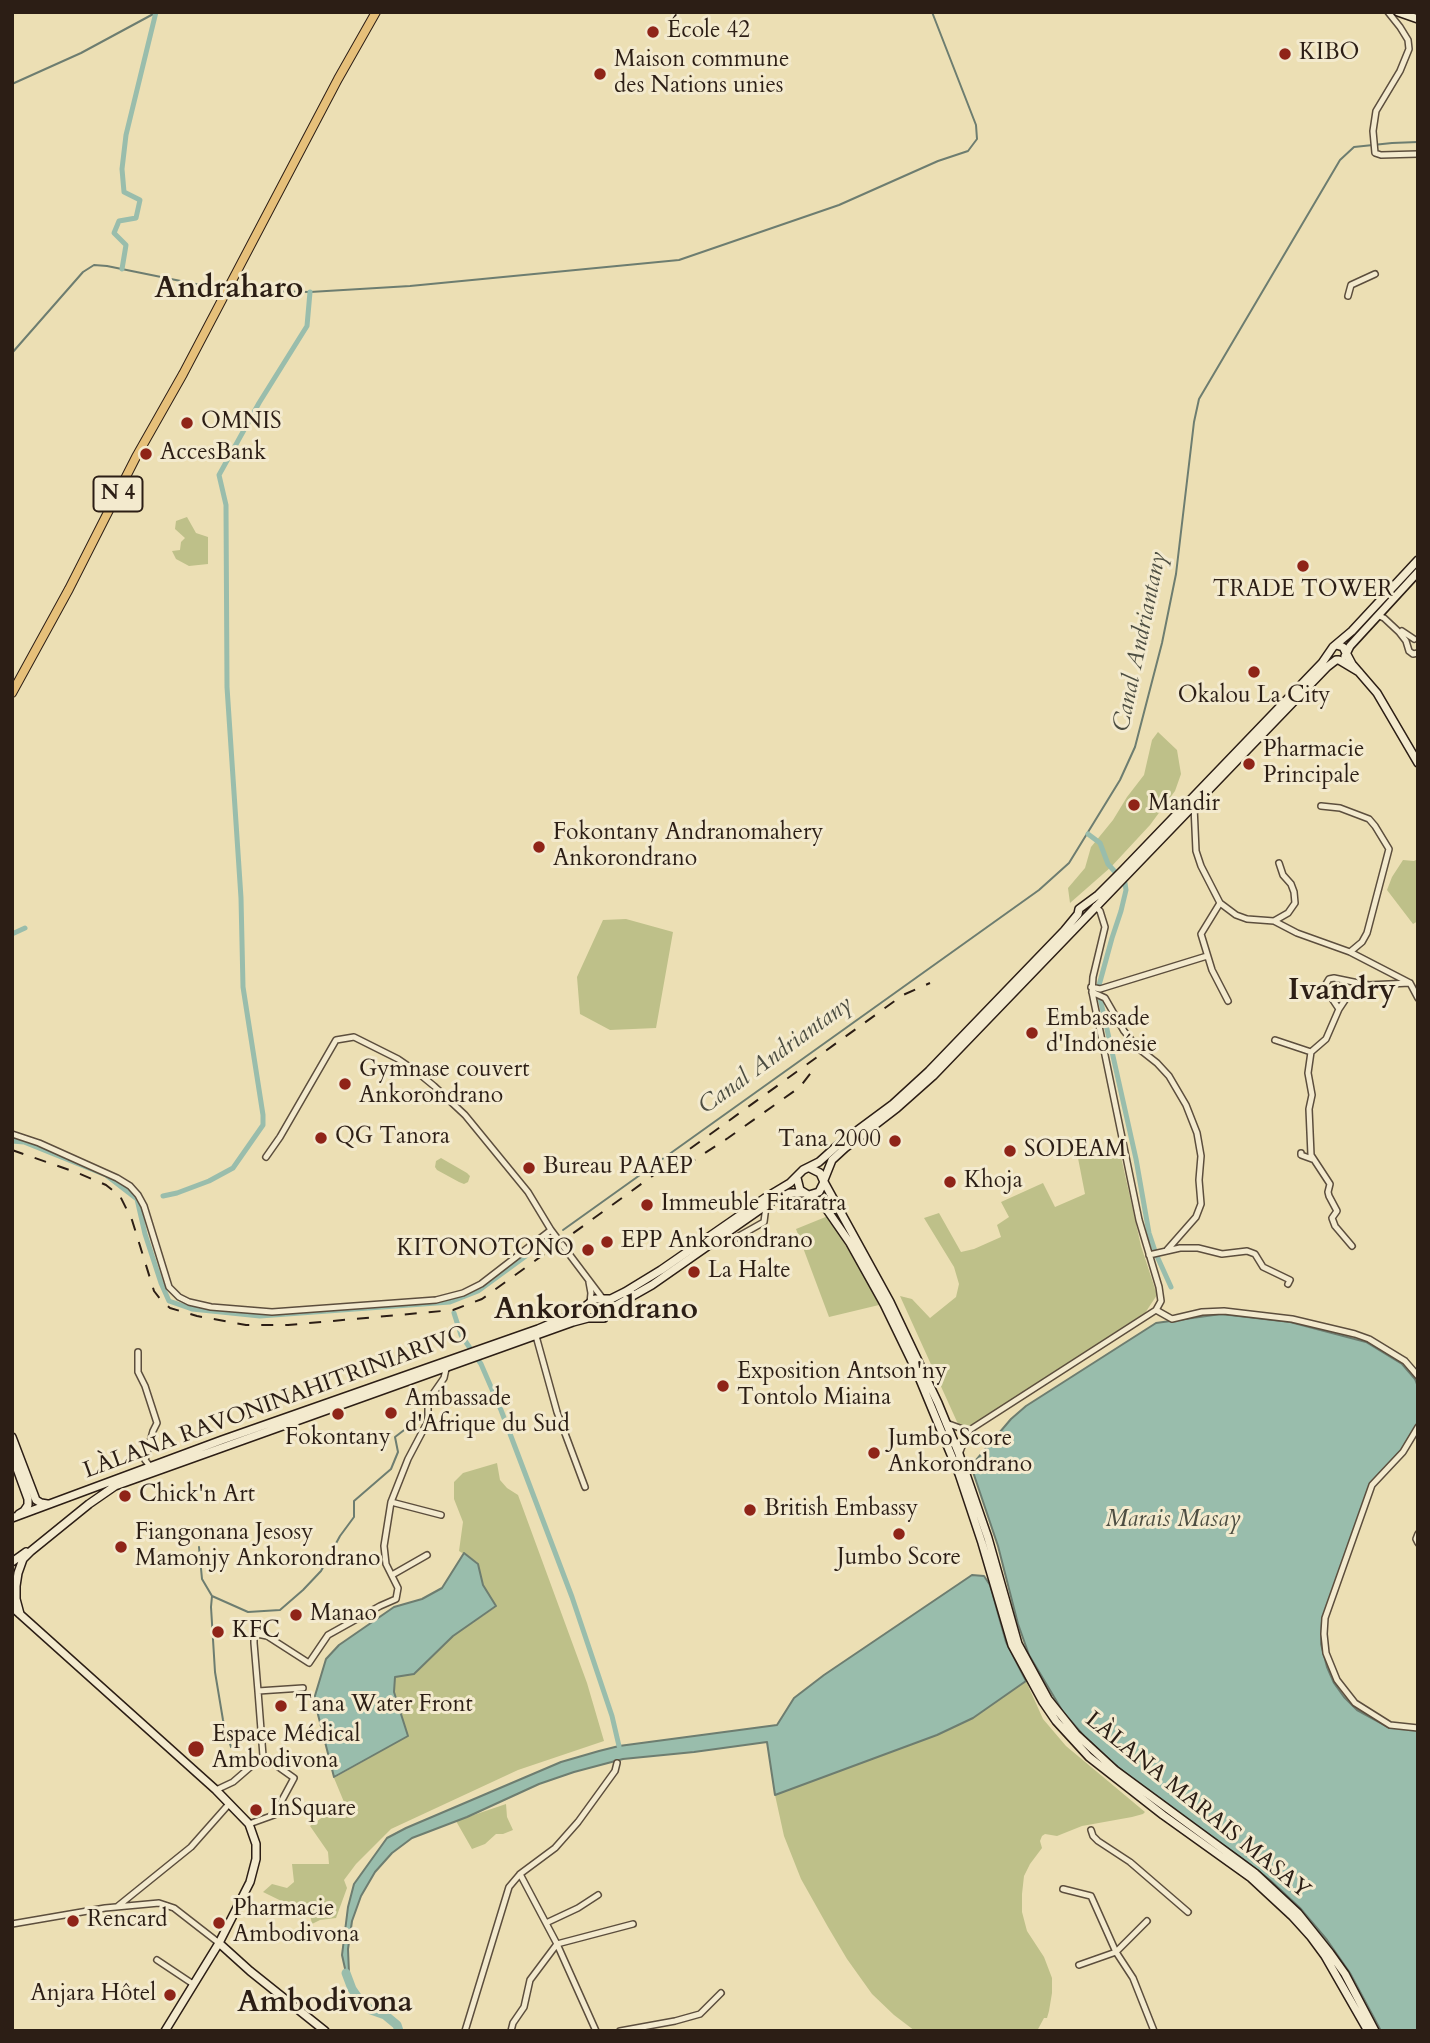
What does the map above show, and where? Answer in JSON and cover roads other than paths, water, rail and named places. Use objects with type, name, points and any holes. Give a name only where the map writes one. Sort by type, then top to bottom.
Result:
[{"type":"main road","name":"N 4","points":[[12,693],[376,12]]},
{"type":"main road","points":[[1398,12],[1418,19]]},
{"type":"main road","points":[[1125,872],[1418,560]]},
{"type":"main road","points":[[1117,880],[1096,906],[1083,913],[915,1093],[832,1160],[819,1192],[805,1194],[797,1187],[797,1178],[803,1170],[819,1162],[904,1094],[973,1026],[1083,913],[1125,872],[1194,806],[1291,704],[1337,660],[1344,657],[1345,652],[1418,572]]},
{"type":"main road","points":[[1333,648],[1343,647],[1377,693],[1418,763]]},
{"type":"main road","points":[[1333,648],[1331,656],[1359,672]]},
{"type":"main road","points":[[808,1168],[817,1170],[824,1181]]},
{"type":"main road","name":"LÀLANA RAVONINAHITRINIARIVO","points":[[476,1355],[558,1321],[596,1299],[603,1300],[625,1292],[797,1178]]},
{"type":"main road","name":"LÀLANA MARAIS MASAY","points":[[824,1181],[890,1302],[922,1367],[959,1454],[988,1538],[1012,1645],[1031,1682],[1056,1721],[1089,1757],[1251,1878],[1292,1916],[1325,1956],[1368,2031]]},
{"type":"main road","name":"LÀLANA RAVONINAHITRINIARIVO","points":[[14,1518],[476,1355],[580,1320],[602,1318],[615,1306],[652,1285],[766,1206],[790,1193],[805,1194]]},
{"type":"main road","name":"LÀLANA MARAIS MASAY","points":[[805,1194],[827,1208],[850,1243],[916,1370],[959,1474],[1002,1605]]},
{"type":"main road","points":[[603,1300],[608,1306],[608,1312]]},
{"type":"main road","points":[[589,1304],[589,1313],[594,1318]]},
{"type":"main road","points":[[12,1562],[115,1486],[148,1470],[446,1368],[476,1355]]},
{"type":"main road","points":[[12,1437],[36,1500],[51,1504]]},
{"type":"main road","points":[[12,1455],[28,1499],[24,1511],[14,1518]]},
{"type":"main road","points":[[89,1491],[83,1496],[89,1504]]},
{"type":"main road","points":[[63,1500],[71,1501],[75,1505],[74,1516]]},
{"type":"main road","points":[[12,1595],[14,1582],[29,1552]]},
{"type":"main road","points":[[14,1582],[20,1614]]},
{"type":"main road","points":[[12,1607],[216,1790],[248,1824],[256,1844],[250,1882],[219,1943],[165,2031]]},
{"type":"main road","name":"LÀLANA MARAIS MASAY","points":[[1164,1812],[1255,1873],[1298,1913],[1345,1974],[1375,2031]]},
{"type":"main road","points":[[219,1943],[250,1971],[331,2031]]},
{"type":"main road","points":[[208,1958],[229,1953]]},
{"type":"main road","points":[[319,2023],[325,2031]]},
{"type":"street","points":[[1388,12],[1401,27],[1408,40],[1409,49],[1400,71],[1376,111],[1375,153],[1418,154]]},
{"type":"street","points":[[1348,296],[1351,285],[1375,274]]},
{"type":"street","points":[[1381,614],[1416,640]]},
{"type":"street","points":[[1381,614],[1399,632],[1411,653],[1418,653]]},
{"type":"street","points":[[1407,645],[1416,640]]},
{"type":"street","points":[[1194,806],[1196,851],[1220,903],[1236,915],[1247,919],[1274,921],[1297,933],[1350,952],[1410,983],[1418,998]]},
{"type":"street","points":[[1321,806],[1340,808],[1369,819],[1389,849],[1367,933],[1362,942],[1350,952]]},
{"type":"street","points":[[1274,921],[1288,913],[1295,903],[1291,884],[1283,875],[1279,863]]},
{"type":"street","points":[[1220,903],[1201,934],[1207,956],[1228,1001]]},
{"type":"street","points":[[959,1454],[968,1431],[1156,1310],[1161,1301],[1139,1220],[1094,990],[1105,927],[1096,906]]},
{"type":"street","points":[[1094,990],[1207,956]]},
{"type":"street","points":[[1339,1009],[1329,994],[1326,984],[1329,979],[1368,985],[1410,983]]},
{"type":"street","points":[[1352,1246],[1335,1226],[1332,1218],[1337,1211],[1328,1192],[1330,1184],[1311,1154],[1309,1109],[1312,1095],[1308,1073],[1311,1052],[1326,1039],[1339,1009],[1347,998],[1368,985]]},
{"type":"street","points":[[1094,990],[1105,998],[1124,1031],[1138,1048],[1169,1076],[1186,1105],[1197,1133],[1201,1156],[1201,1204],[1196,1217],[1164,1251]]},
{"type":"street","points":[[266,1157],[281,1137],[336,1040],[354,1037],[398,1059],[447,1097],[473,1123],[528,1192],[551,1230],[603,1300]]},
{"type":"street","points":[[1275,1040],[1311,1052]]},
{"type":"street","points":[[12,1134],[39,1143],[130,1186],[144,1206],[169,1287],[179,1297],[211,1307],[272,1312],[436,1300],[463,1293],[481,1284],[551,1230]]},
{"type":"street","points":[[1301,1153],[1314,1160]]},
{"type":"street","points":[[1150,1254],[1198,1248],[1223,1254],[1252,1252],[1263,1267],[1290,1280],[1288,1284]]},
{"type":"street","points":[[588,1279],[591,1289],[589,1304]]},
{"type":"street","points":[[1156,1310],[1172,1319],[1202,1312],[1224,1311],[1292,1319],[1355,1334],[1369,1339],[1405,1361],[1418,1376]]},
{"type":"street","points":[[536,1336],[557,1412],[585,1487]]},
{"type":"street","points":[[138,1352],[138,1372],[157,1423],[152,1431],[145,1460],[149,1465],[148,1470]]},
{"type":"street","points":[[248,1824],[274,1815],[294,1778],[264,1756],[254,1637],[257,1634],[267,1636],[309,1663],[328,1635],[396,1599],[398,1588],[386,1564],[384,1546],[391,1502],[408,1459],[428,1422],[428,1401],[444,1378],[446,1368]]},
{"type":"street","points":[[946,1423],[968,1431]]},
{"type":"street","points":[[1418,1427],[1403,1452],[1373,1485],[1325,1618],[1324,1634],[1326,1653],[1337,1680],[1355,1703],[1390,1725],[1418,1728]]},
{"type":"street","points":[[391,1502],[441,1515]]},
{"type":"street","points":[[1418,1534],[1418,1543]]},
{"type":"street","points":[[392,1576],[427,1555]]},
{"type":"street","points":[[258,1691],[303,1688]]},
{"type":"street","points":[[216,1790],[233,1782],[264,1756]]},
{"type":"street","points":[[465,2031],[509,1887],[520,1874],[555,1848],[578,1822],[615,1771],[617,1763]]},
{"type":"street","points":[[117,1907],[191,1847],[229,1804]]},
{"type":"street","points":[[1091,1830],[1098,1841],[1130,1862],[1188,1912]]},
{"type":"street","points":[[520,1874],[596,2031]]},
{"type":"street","points":[[1063,1889],[1091,1896],[1116,1952],[1133,1978],[1154,2031]]},
{"type":"street","points":[[546,1923],[598,1895]]},
{"type":"street","points":[[12,1924],[159,1903],[173,1908],[219,1943]]},
{"type":"street","points":[[1079,1965],[1116,1952],[1147,1921]]},
{"type":"street","points":[[511,2031],[524,2007],[530,1980],[556,1944],[633,1924]]},
{"type":"street","points":[[157,1960],[194,1984]]},
{"type":"street","points":[[620,2031],[700,2014],[721,1993]]},
{"type":"water","name":"Marais Masay","points":[[1221,1314],[1290,1322],[1366,1342],[1402,1364],[1415,1379],[1418,1387],[1418,1424],[1410,1441],[1377,1477],[1322,1621],[1321,1644],[1334,1683],[1357,1710],[1388,1727],[1418,1729],[1418,2031],[1381,2031],[1350,1973],[1300,1908],[1270,1880],[1113,1763],[1063,1712],[1029,1655],[1018,1624],[998,1546],[971,1466],[1011,1419],[1026,1406],[1156,1323]]},
{"type":"water","points":[[464,1553],[478,1564],[483,1585],[496,1606],[453,1636],[414,1674],[395,1677],[394,1692],[408,1736],[334,1777],[314,1699],[326,1659],[339,1645],[394,1607],[422,1599],[442,1588]]},
{"type":"water","points":[[972,1575],[984,1576],[990,1585],[1006,1642],[1026,1681],[973,1718],[937,1735],[775,1795],[767,1742],[623,1759],[539,1784],[467,1817],[412,1838],[392,1853],[375,1872],[361,1896],[352,1921],[348,1949],[349,1973],[346,1973],[342,1955],[354,1884],[387,1838],[561,1762],[619,1746],[777,1725],[794,1698]]},
{"type":"waterway","points":[[122,269],[126,245],[114,233],[119,221],[136,218],[140,200],[124,192],[122,169],[126,135],[156,12]]},
{"type":"waterway","points":[[12,84],[81,53],[157,12]]},
{"type":"waterway","points":[[231,290],[310,292],[410,286],[679,260],[839,205],[938,161],[968,151],[977,139],[976,125],[932,12]]},
{"type":"waterway","name":"Canal Andriantany","points":[[563,1230],[1039,890],[1069,863],[1120,780],[1135,747],[1162,643],[1176,574],[1199,399],[1340,160],[1354,147],[1418,142]]},
{"type":"waterway","points":[[12,353],[83,272],[94,265],[225,290]]},
{"type":"waterway","points":[[163,1196],[209,1181],[233,1168],[263,1125],[243,987],[241,898],[227,687],[226,505],[219,475],[259,403],[307,326],[310,292]]},
{"type":"waterway","points":[[1088,834],[1100,843],[1108,864],[1125,883],[1121,911],[1098,989],[1136,1159],[1149,1233],[1171,1287]]},
{"type":"waterway","points":[[12,934],[25,928]]},
{"type":"waterway","name":"Canal Andriantany","points":[[12,1141],[24,1142],[106,1175],[137,1199],[145,1234],[169,1301],[192,1309],[260,1316],[450,1302],[478,1291],[545,1242]]},
{"type":"waterway","points":[[454,1313],[461,1335],[481,1364],[501,1410],[572,1597],[612,1716],[619,1746]]},
{"type":"waterway","points":[[199,1547],[202,1579],[212,1596],[248,1612],[280,1610],[321,1571],[354,1517],[354,1501],[391,1469],[398,1452],[395,1437],[416,1421]]},
{"type":"waterway","points":[[212,1596],[215,1672],[223,1720],[231,1747]]},
{"type":"waterway","points":[[346,1973],[361,2002],[371,2010],[385,2015],[397,2025],[399,2031]]},
{"type":"railway","points":[[12,1150],[78,1173],[106,1185],[120,1196],[132,1220],[154,1291],[170,1308],[246,1325],[288,1325],[453,1310],[482,1299],[903,995],[930,983]]},
{"type":"railway","points":[[685,1166],[800,1087],[817,1065]]},
{"type":"place","name":"École 42","points":[[653,32]]},
{"type":"place","name":"KIBO","points":[[1285,54]]},
{"type":"place","name":"Maison commune des Nations unies","points":[[600,74]]},
{"type":"place","name":"OMNIS","points":[[187,423]]},
{"type":"place","name":"AccesBank","points":[[146,454]]},
{"type":"place","name":"TRADE TOWER","points":[[1303,566]]},
{"type":"place","name":"Okalou La City","points":[[1254,672]]},
{"type":"place","name":"Pharmacie Principale","points":[[1249,764]]},
{"type":"place","name":"Mandir","points":[[1134,805]]},
{"type":"place","name":"Fokontany Andranomahery Ankorondrano","points":[[539,847]]},
{"type":"place","name":"Embassade d'Indonésie","points":[[1032,1033]]},
{"type":"place","name":"Gymnase couvert Ankorondrano","points":[[345,1084]]},
{"type":"place","name":"QG Tanora","points":[[321,1138]]},
{"type":"place","name":"Tana 2000","points":[[895,1141]]},
{"type":"place","name":"SODEAM","points":[[1010,1151]]},
{"type":"place","name":"Bureau PAAEP","points":[[529,1168]]},
{"type":"place","name":"Khoja","points":[[950,1182]]},
{"type":"place","name":"Immeuble Fitaratra","points":[[647,1205]]},
{"type":"place","name":"EPP Ankorondrano","points":[[607,1242]]},
{"type":"place","name":"KITONOTONO","points":[[588,1250]]},
{"type":"place","name":"La Halte","points":[[694,1272]]},
{"type":"place","name":"Exposition Antson'ny Tontolo Miaina","points":[[723,1386]]},
{"type":"place","name":"Ambassade d'Afrique du Sud","points":[[391,1413]]},
{"type":"place","name":"Fokontany","points":[[338,1414]]},
{"type":"place","name":"Jumbo Score Ankorondrano","points":[[874,1453]]},
{"type":"place","name":"Chick'n Art","points":[[125,1496]]},
{"type":"place","name":"British Embassy","points":[[750,1510]]},
{"type":"place","name":"Jumbo Score","points":[[899,1534]]},
{"type":"place","name":"Fiangonana Jesosy Mamonjy Ankorondrano","points":[[121,1547]]},
{"type":"place","name":"Manao","points":[[296,1615]]},
{"type":"place","name":"KFC","points":[[218,1632]]},
{"type":"place","name":"Tana Water Front","points":[[281,1706]]},
{"type":"place","name":"Espace Médical Ambodivona","points":[[196,1749]]},
{"type":"place","name":"InSquare","points":[[256,1810]]},
{"type":"place","name":"Rencard","points":[[73,1921]]},
{"type":"place","name":"Pharmacie Ambodivona","points":[[219,1923]]},
{"type":"place","name":"Anjara Hôtel","points":[[170,1995]]},
{"type":"district","name":"Andraharo","points":[[229,290]]},
{"type":"district","name":"Ivandry","points":[[1342,992]]},
{"type":"district","name":"Ankorondrano","points":[[596,1311]]},
{"type":"district","name":"Ambodivona","points":[[325,2004]]}]
